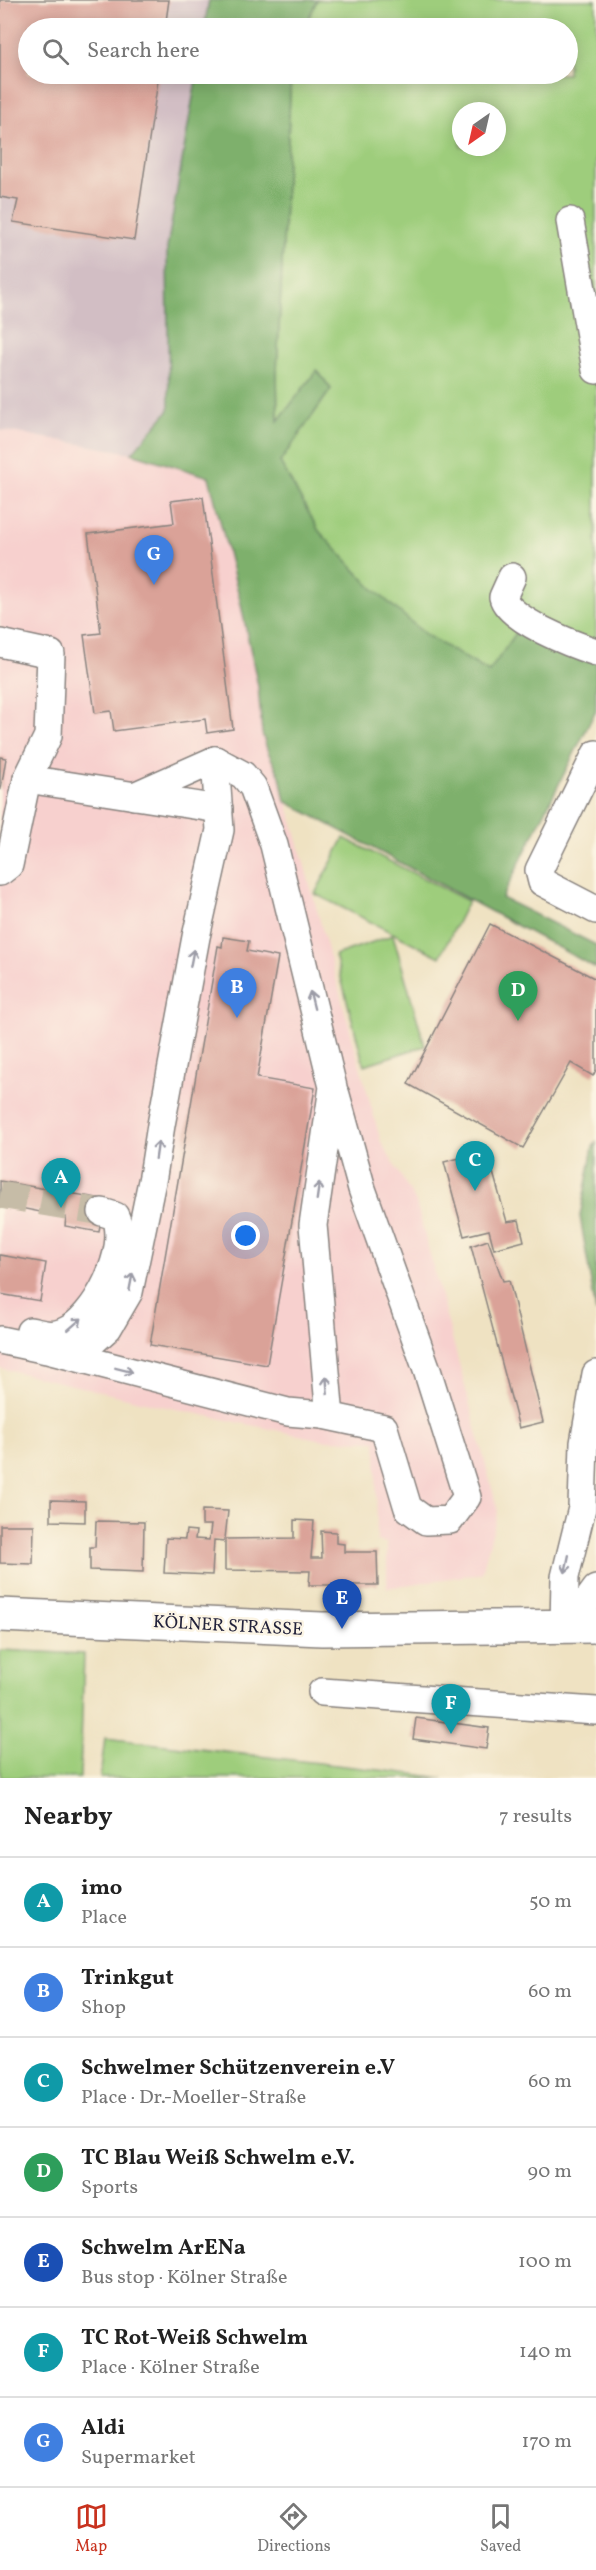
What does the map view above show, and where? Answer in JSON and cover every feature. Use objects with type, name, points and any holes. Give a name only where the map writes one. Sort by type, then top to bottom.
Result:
[{"type":"main road","name":"KÖLNER STRASSE","points":[[0,1615],[322,1629],[596,1626]]},
{"type":"street","points":[[570,221],[596,370]]},
{"type":"street","points":[[512,577],[503,597],[507,607],[549,632],[596,652]]},
{"type":"street","points":[[0,643],[51,654],[48,736],[27,779],[9,865],[0,872]]},
{"type":"street","points":[[596,754],[539,870],[542,882],[596,910]]},
{"type":"street","points":[[134,796],[215,760]]},
{"type":"street","points":[[47,1350],[82,1350],[108,1328],[129,1292],[153,1176],[160,1125],[194,947],[220,830],[215,760]]},
{"type":"street","points":[[0,1341],[47,1350],[288,1412],[323,1415],[384,1428],[408,1508],[426,1521],[450,1520],[467,1497],[427,1370],[362,1189],[333,1087],[270,835],[253,787],[243,775],[215,760]]},
{"type":"street","points":[[27,779],[219,809]]},
{"type":"street","points":[[323,1415],[329,1406],[313,1225],[333,1087]]},
{"type":"street","points":[[0,1334],[20,1328],[50,1335],[61,1333],[74,1327],[91,1307],[116,1260],[120,1239],[120,1227],[115,1216],[102,1212]]},
{"type":"street","points":[[564,1627],[563,1598],[566,1567],[582,1508],[584,1443],[596,1374]]},
{"type":"street","points":[[582,1508],[596,1536]]},
{"type":"street","points":[[564,1627],[580,1611],[596,1589]]},
{"type":"street","points":[[322,1692],[596,1711]]},
{"type":"shaded area","points":[[0,0],[209,0],[206,18],[18,18],[18,84],[195,84],[167,248],[169,410],[132,453],[0,430]]},
{"type":"shaded area","points":[[0,430],[132,453],[209,477],[240,600],[258,686],[262,733],[268,752],[280,776],[381,1142],[416,1202],[498,1511],[482,1573],[387,1588],[387,1543],[377,1541],[376,1441],[322,1440],[161,1406],[0,1368]]},
{"type":"green space","points":[[209,0],[317,0],[309,18],[206,18]]},
{"type":"green space","points":[[317,0],[596,0],[596,663],[489,672],[425,635],[371,587],[318,531],[280,462],[331,389],[317,370],[278,422],[277,372],[291,84],[578,84],[578,18],[309,18]]},
{"type":"green space","points":[[195,84],[291,84],[277,372],[278,421],[317,370],[331,389],[280,462],[319,531],[371,587],[426,635],[489,672],[523,623],[596,663],[596,710],[502,898],[596,945],[596,968],[285,801],[280,776],[268,752],[262,733],[258,686],[240,600],[209,477],[132,453],[169,410],[167,248]]},
{"type":"green space","points":[[344,838],[468,901],[440,957],[315,894]]},
{"type":"green space","points":[[393,935],[425,1046],[364,1065],[335,955]]},
{"type":"green space","points":[[596,1142],[596,1313],[580,1216],[593,1147]]},
{"type":"green space","points":[[0,1650],[84,1654],[80,1778],[2,1778],[0,1775]]},
{"type":"green space","points":[[105,1738],[396,1772],[443,1778],[100,1778]]},
{"type":"building","points":[[0,0],[169,0],[166,18],[18,18],[18,84],[157,84],[134,240],[13,222],[18,200],[0,197]]},
{"type":"building","points":[[203,497],[233,729],[207,733],[205,719],[114,731],[111,711],[95,713],[84,635],[101,633],[88,534],[174,523],[171,501]]},
{"type":"building","points":[[0,757],[6,758],[1,789],[0,788]]},
{"type":"building","points":[[490,924],[596,979],[596,1070],[593,1076],[571,1063],[523,1148],[408,1084]]},
{"type":"building","points":[[223,937],[249,941],[247,951],[278,957],[257,1078],[315,1088],[267,1365],[150,1345],[218,946],[222,947]]},
{"type":"building","points":[[487,1151],[507,1222],[519,1220],[524,1241],[494,1249],[489,1230],[464,1236],[444,1162]]},
{"type":"building","points":[[0,1181],[104,1199],[99,1232],[65,1226],[66,1217],[0,1204]]},
{"type":"building","points":[[488,1240],[503,1281],[509,1280],[543,1422],[519,1428],[471,1246]]},
{"type":"building","points":[[0,1255],[46,1263],[40,1301],[0,1294]]},
{"type":"building","points":[[51,1500],[85,1501],[85,1522],[51,1521]]},
{"type":"building","points":[[202,1510],[228,1511],[225,1539],[294,1538],[294,1520],[314,1521],[311,1558],[322,1558],[321,1531],[336,1532],[336,1543],[344,1544],[344,1552],[377,1552],[378,1585],[309,1585],[310,1571],[225,1570],[225,1541],[214,1540],[212,1575],[164,1573],[166,1538],[185,1539],[186,1530],[196,1531],[195,1539],[209,1540],[211,1525],[202,1525]]},
{"type":"building","points":[[96,1521],[144,1522],[143,1572],[90,1570],[90,1547],[95,1547]]},
{"type":"building","points":[[0,1525],[34,1525],[33,1564],[0,1563]]},
{"type":"building","points":[[416,1718],[489,1728],[486,1749],[413,1739]]},
{"type":"tunnel","points":[[0,1195],[102,1212]]},
{"type":"place","name":"Aldi","points":[[154,585]]},
{"type":"place","name":"Trinkgut","points":[[237,1018]]},
{"type":"place","name":"TC Blau Weiß Schwelm e.V.","points":[[518,1021]]},
{"type":"place","name":"Schwelmer Schützenverein e.V","points":[[475,1191]]},
{"type":"place","name":"imo","points":[[61,1208]]},
{"type":"place","name":"Schwelm ArENa","points":[[342,1629]]},
{"type":"place","name":"TC Rot-Weiß Schwelm","points":[[451,1734]]}]
